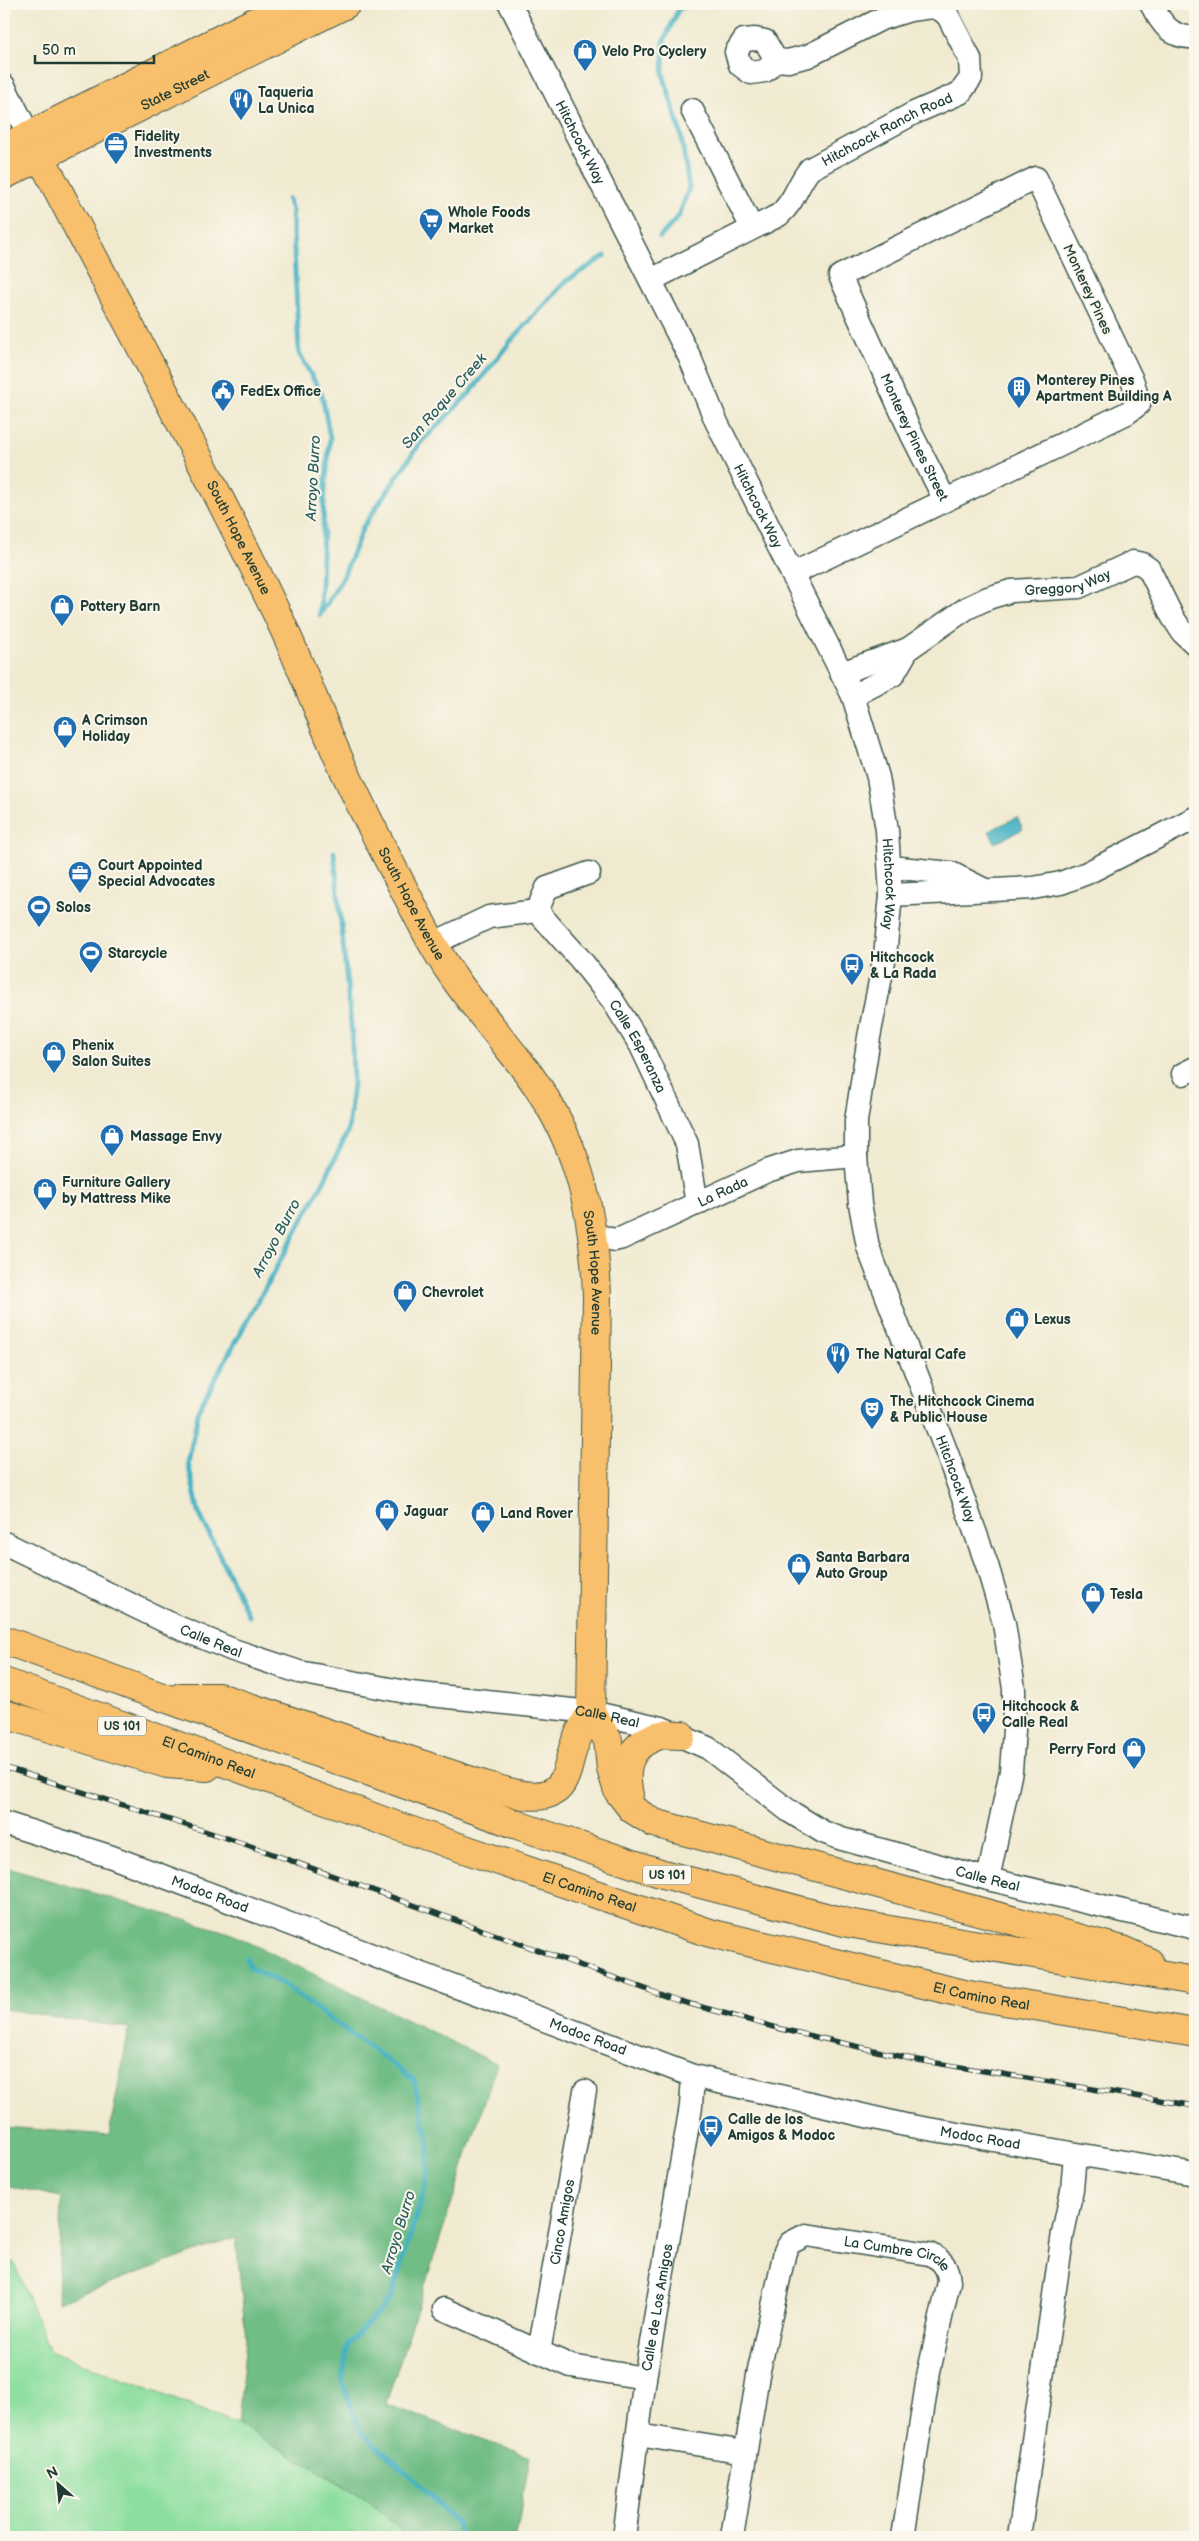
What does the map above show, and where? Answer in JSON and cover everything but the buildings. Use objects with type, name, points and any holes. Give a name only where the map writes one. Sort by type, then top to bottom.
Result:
[{"type":"main road","name":"State Street","points":[[4,175],[35,146],[290,4]]},
{"type":"main road","name":"State Street","points":[[4,148],[35,146],[346,4]]},
{"type":"main road","name":"South Hope Avenue","points":[[35,146],[277,614],[337,756],[432,944],[469,1001],[523,1066],[544,1097],[573,1155],[588,1205],[593,1234],[597,1296],[591,1712]]},
{"type":"main road","name":"US 101","points":[[4,1640],[514,1824],[662,1874],[848,1923],[1195,1981]]},
{"type":"main road","name":"El Camino Real","points":[[4,1682],[400,1827],[710,1933],[969,1995],[1195,2033]]},
{"type":"main road","points":[[160,1696],[219,1697],[484,1785],[517,1794],[540,1796],[554,1791],[564,1780],[574,1746],[591,1712]]},
{"type":"main road","points":[[591,1712],[608,1740],[611,1769],[618,1791],[632,1809],[654,1823],[1122,1950],[1195,1981]]},
{"type":"main road","points":[[4,1714],[167,1764],[240,1769]]},
{"type":"main road","points":[[632,1809],[627,1785],[626,1765],[635,1749],[658,1735],[681,1735]]},
{"type":"street","name":"Hitchcock Way","points":[[510,4],[690,358],[716,421],[853,696],[878,777],[887,830],[891,896],[886,949],[869,1037],[856,1121],[856,1156],[860,1204],[868,1247],[948,1456],[987,1565],[1004,1622],[1014,1689],[1014,1730],[1011,1771],[988,1878]]},
{"type":"street","points":[[1151,4],[1158,18],[1170,32],[1179,36],[1195,37]]},
{"type":"street","name":"Hitchcock Ranch Road","points":[[651,280],[780,214],[789,206],[798,193],[803,177],[810,169],[914,113],[960,93],[968,86],[972,67],[948,16],[941,10],[932,7],[910,10],[881,19],[808,56],[788,61],[776,60]]},
{"type":"street","points":[[4,86],[35,146]]},
{"type":"street","points":[[692,110],[752,228]]},
{"type":"street","name":"Monterey Pines","points":[[840,276],[1036,178],[1133,382],[1139,404],[1127,413],[945,500]]},
{"type":"street","name":"Monterey Pines Street","points":[[792,574],[945,500],[912,435],[840,276]]},
{"type":"street","name":"Greggory Way","points":[[841,673],[908,649],[967,608],[988,598],[1011,592],[1079,587],[1125,564],[1134,562],[1142,564],[1149,569],[1172,616],[1183,633],[1195,644]]},
{"type":"street","name":"Greggory Way","points":[[853,696],[893,675],[908,649]]},
{"type":"street","points":[[891,896],[1032,888],[1061,883],[1088,873],[1195,818]]},
{"type":"street","points":[[890,867],[951,873],[984,890]]},
{"type":"street","points":[[432,944],[489,917],[537,911],[547,888],[589,873]]},
{"type":"street","name":"Calle Esperanza","points":[[537,911],[580,959],[613,1001],[641,1046],[687,1144],[697,1204]]},
{"type":"street","name":"La Rada","points":[[593,1234],[614,1240],[622,1238],[775,1168],[806,1160],[856,1156]]},
{"type":"street","name":"Calle Real","points":[[4,1543],[175,1626],[256,1659],[299,1672],[411,1693],[591,1712],[681,1735],[708,1748],[783,1806],[824,1832],[842,1839],[988,1878],[1195,1928]]},
{"type":"street","name":"Modoc Road","points":[[4,1823],[112,1857],[693,2076],[906,2125],[1195,2174]]},
{"type":"street","name":"Calle de Los Amigos","points":[[624,2537],[645,2378],[691,2106],[693,2076]]},
{"type":"street","name":"Cinco Amigos","points":[[539,2352],[584,2091]]},
{"type":"street","points":[[1019,2537],[1072,2190],[1075,2154]]},
{"type":"street","name":"La Cumbre Circle","points":[[732,2537],[745,2452],[785,2251],[790,2243],[806,2235],[929,2254],[939,2258],[945,2265],[949,2282],[929,2372],[902,2537]]},
{"type":"street","points":[[444,2309],[571,2366],[645,2378]]},
{"type":"street","points":[[638,2435],[745,2452]]},
{"type":"green space","points":[[4,1867],[230,1933],[497,2064],[386,2404],[530,2457],[516,2537],[408,2537],[365,2498],[238,2424],[246,2339],[236,2237],[58,2302],[61,2197],[4,2185],[4,2127],[109,2135],[129,2028],[4,2009]]},
{"type":"green space","points":[[4,2258],[14,2263],[50,2351],[238,2424],[365,2498],[408,2537],[4,2537]]},
{"type":"water","points":[[1017,817],[1023,829],[995,843],[989,831]]},
{"type":"waterway","name":"San Roque Creek","points":[[660,237],[679,216],[689,188],[681,134],[663,74],[664,41],[678,10],[691,4]]},
{"type":"waterway","name":"Arroyo Burro","points":[[288,199],[292,210],[299,353],[322,395],[330,438],[324,499],[320,614]]},
{"type":"waterway","name":"San Roque Creek","points":[[320,615],[343,577],[363,527],[420,443],[469,394],[510,342],[566,281],[605,256]]},
{"type":"waterway","name":"Arroyo Burro","points":[[249,1616],[199,1513],[188,1463],[199,1408],[324,1181],[348,1131],[353,1083],[352,1035],[334,852]]},
{"type":"waterway","name":"Arroyo Burro","points":[[246,1959],[251,1968],[283,1984],[414,2080],[429,2145],[426,2184],[390,2300],[348,2344],[342,2380],[360,2431],[429,2493],[456,2523],[461,2537]]},
{"type":"railway","points":[[4,1767],[242,1843],[676,2000],[781,2029],[912,2059],[1195,2106]]},
{"type":"place","name":"Velo Pro Cyclery","points":[[585,72]]},
{"type":"place","name":"Taqueria La Unica","points":[[241,121]]},
{"type":"place","name":"Fidelity Investments","points":[[116,165]]},
{"type":"place","name":"Whole Foods Market","points":[[431,241]]},
{"type":"place","name":"Monterey Pines Apartment Building A","points":[[1019,409]]},
{"type":"place","name":"FedEx Office","points":[[223,412]]},
{"type":"place","name":"Pottery Barn","points":[[62,627]]},
{"type":"place","name":"A Crimson Holiday","points":[[65,749]]},
{"type":"place","name":"Court Appointed Special Advocates","points":[[80,894]]},
{"type":"place","name":"Solos","points":[[39,928]]},
{"type":"place","name":"Starcycle","points":[[91,974]]},
{"type":"place","name":"Hitchcock & La Rada","points":[[852,986]]},
{"type":"place","name":"Phenix Salon Suites","points":[[54,1074]]},
{"type":"place","name":"Massage Envy","points":[[112,1157]]},
{"type":"place","name":"Furniture Gallery by Mattress Mike","points":[[45,1211]]},
{"type":"place","name":"Chevrolet","points":[[405,1313]]},
{"type":"place","name":"Lexus","points":[[1017,1340]]},
{"type":"place","name":"The Natural Cafe","points":[[838,1375]]},
{"type":"place","name":"The Hitchcock Cinema & Public House","points":[[872,1430]]},
{"type":"place","name":"Jaguar","points":[[387,1532]]},
{"type":"place","name":"Land Rover","points":[[483,1534]]},
{"type":"place","name":"Santa Barbara Auto Group","points":[[799,1586]]},
{"type":"place","name":"Tesla","points":[[1093,1615]]},
{"type":"place","name":"Hitchcock & Calle Real","points":[[984,1735]]},
{"type":"place","name":"Perry Ford","points":[[1134,1770]]},
{"type":"place","name":"Calle de los Amigos & Modoc","points":[[711,2148]]}]
